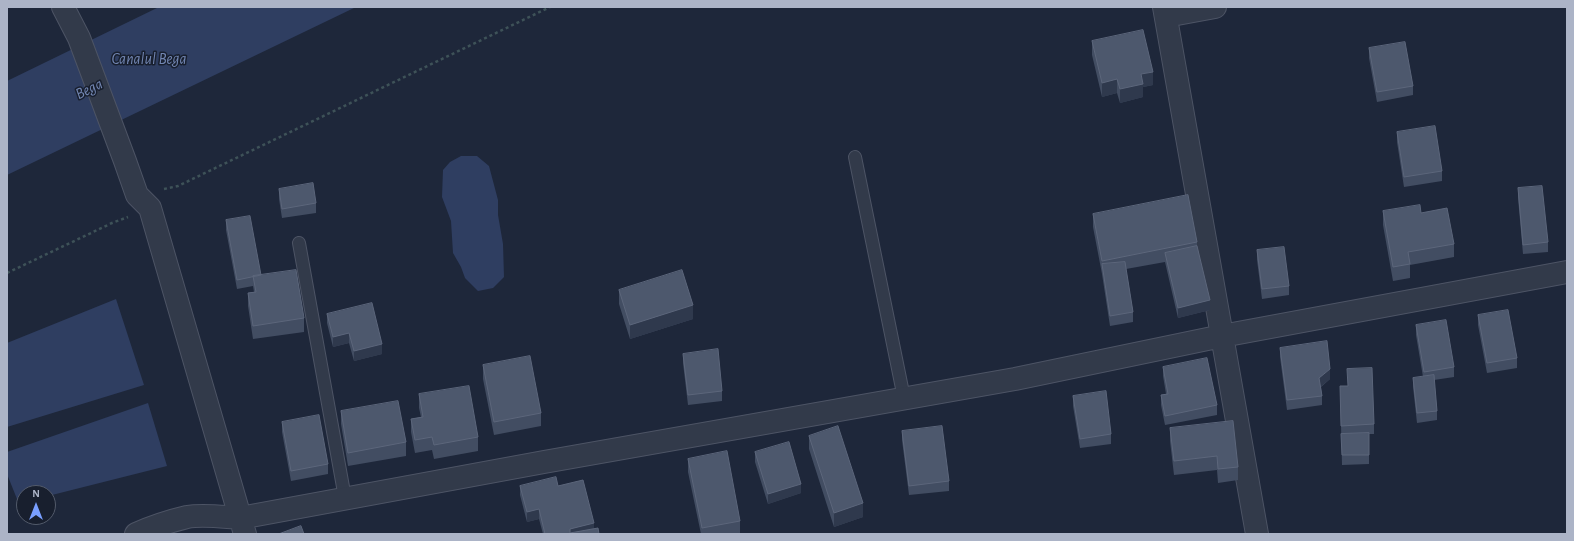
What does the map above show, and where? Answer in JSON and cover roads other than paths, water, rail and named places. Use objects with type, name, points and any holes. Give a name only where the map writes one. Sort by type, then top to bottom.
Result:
[{"type":"street","points":[[63,7],[79,38],[125,161],[143,202],[242,526]]},
{"type":"street","points":[[1215,7],[1165,12],[1257,534]]},
{"type":"street","points":[[136,534],[148,528],[188,517],[211,516],[242,526],[345,498],[1015,379],[1222,336],[1567,272]]},
{"type":"lane","points":[[855,158],[904,398]]},
{"type":"lane","points":[[299,243],[345,498]]},
{"type":"water","name":"Canalul Bega","points":[[159,7],[356,7],[7,175],[7,81]]},
{"type":"water","points":[[461,156],[477,156],[489,166],[498,200],[498,215],[503,244],[504,277],[493,288],[478,291],[465,278],[453,253],[451,221],[442,197],[443,170],[450,162]]},
{"type":"water","points":[[116,299],[144,385],[7,427],[7,343]]},
{"type":"water","points":[[148,403],[167,466],[56,494],[56,485],[16,485],[16,496],[7,474],[7,452]]},
{"type":"water label","name":"Bega","points":[[89,89]]}]
